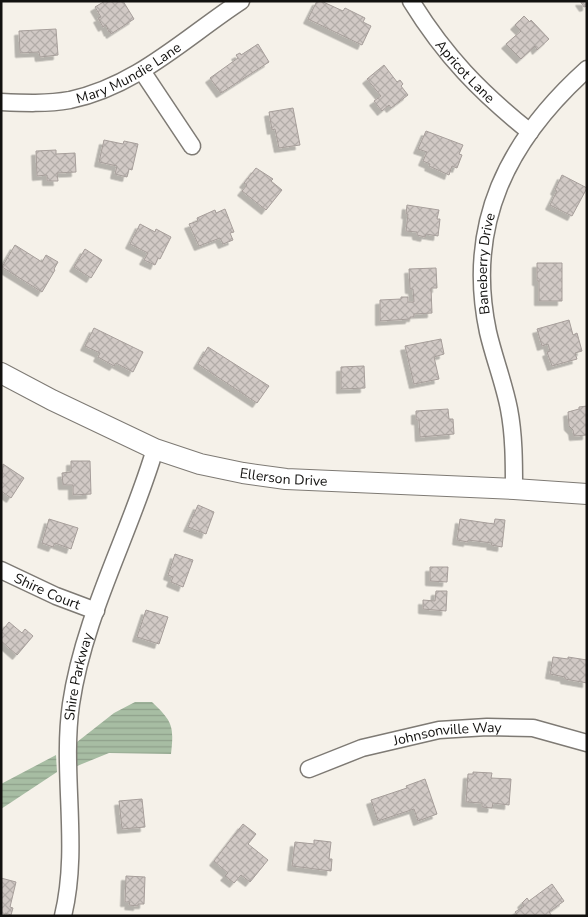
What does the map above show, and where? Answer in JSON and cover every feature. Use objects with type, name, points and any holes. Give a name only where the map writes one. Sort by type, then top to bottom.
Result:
[{"type":"street","name":"Mary Mundie Lane","points":[[1,102],[40,103],[69,100],[98,93],[142,71],[241,1]]},
{"type":"street","name":"Apricot Lane","points":[[411,1],[425,24],[449,56],[476,86],[530,132]]},
{"type":"street","name":"Baneberry Drive","points":[[514,489],[514,449],[509,410],[488,333],[483,298],[481,263],[484,239],[490,210],[510,162],[555,100],[587,69]]},
{"type":"street","points":[[142,71],[192,146]]},
{"type":"street","name":"Ellerson Drive","points":[[1,373],[52,400],[155,449],[200,464],[243,474],[286,479],[587,494]]},
{"type":"street","name":"Shire Parkway","points":[[63,916],[68,897],[70,874],[68,760],[71,706],[79,664],[96,611],[155,449]]},
{"type":"street","name":"Shire Court","points":[[1,570],[56,596],[96,611]]},
{"type":"street","name":"Johnsonville Way","points":[[309,769],[362,748],[439,730],[487,727],[533,728],[587,744]]},
{"type":"shaded area","points":[[135,702],[152,702],[168,720],[172,731],[171,754],[109,753],[77,766],[77,742],[114,713]]},
{"type":"shaded area","points":[[56,755],[57,772],[1,809],[1,784]]},
{"type":"building","points":[[105,1],[123,1],[134,19],[111,34],[106,25],[103,27],[98,18],[101,17],[95,7]]},
{"type":"building","points":[[317,1],[343,11],[345,8],[365,18],[363,22],[371,26],[362,45],[308,19]]},
{"type":"building","points":[[580,1],[587,1],[587,6],[584,7]]},
{"type":"building","points":[[524,16],[530,22],[531,20],[549,39],[537,50],[535,46],[521,59],[506,44],[521,31],[515,25]]},
{"type":"building","points":[[56,29],[58,55],[40,57],[39,52],[20,53],[19,31]]},
{"type":"building","points":[[258,44],[269,62],[221,93],[210,78],[238,58],[236,55],[240,53],[241,55]]},
{"type":"building","points":[[384,65],[397,82],[400,80],[403,84],[401,86],[408,95],[391,108],[389,105],[382,111],[374,101],[381,96],[367,79]]},
{"type":"building","points":[[293,108],[300,145],[279,148],[275,129],[272,130],[269,112]]},
{"type":"building","points":[[426,131],[463,145],[459,154],[462,155],[457,168],[452,166],[449,175],[429,166],[430,164],[423,161],[427,152],[418,149]]},
{"type":"building","points":[[104,140],[123,144],[124,141],[138,144],[132,170],[129,169],[127,177],[115,174],[117,166],[99,162]]},
{"type":"building","points":[[56,150],[56,154],[75,153],[76,172],[57,173],[58,181],[47,181],[47,175],[37,176],[36,151]]},
{"type":"building","points":[[256,168],[273,179],[271,181],[282,190],[266,210],[242,191],[247,185],[244,183]]},
{"type":"building","points":[[562,175],[587,188],[572,216],[550,205]]},
{"type":"building","points":[[407,205],[439,210],[437,219],[440,219],[438,236],[426,234],[425,237],[417,235],[417,232],[406,231]]},
{"type":"building","points":[[225,209],[234,232],[230,233],[233,240],[223,244],[220,238],[199,246],[189,224],[198,221],[197,218],[215,210],[216,213]]},
{"type":"building","points":[[140,224],[155,232],[156,229],[171,237],[155,265],[144,260],[148,253],[130,244]]},
{"type":"building","points":[[15,245],[42,262],[46,255],[58,262],[42,292],[2,267]]},
{"type":"building","points":[[85,249],[102,260],[91,278],[74,267]]},
{"type":"building","points":[[537,263],[562,263],[562,301],[539,301]]},
{"type":"building","points":[[436,268],[437,288],[431,288],[432,313],[414,314],[414,317],[410,317],[410,319],[380,321],[380,300],[408,297],[408,302],[414,302],[413,289],[410,289],[409,269]]},
{"type":"building","points":[[569,320],[573,335],[577,333],[582,351],[575,353],[577,359],[552,366],[547,352],[550,351],[548,344],[542,346],[537,329]]},
{"type":"building","points":[[94,328],[143,352],[133,372],[116,363],[114,366],[98,357],[100,353],[85,346]]},
{"type":"building","points":[[441,339],[444,354],[434,357],[439,379],[414,384],[405,346]]},
{"type":"building","points":[[208,347],[269,386],[257,403],[198,364]]},
{"type":"building","points":[[364,366],[365,388],[341,389],[341,367]]},
{"type":"building","points":[[587,406],[587,435],[574,436],[573,430],[569,426],[568,412]]},
{"type":"building","points":[[448,409],[449,419],[453,419],[454,434],[420,437],[419,420],[416,420],[416,411]]},
{"type":"building","points":[[71,461],[90,461],[91,494],[73,495],[73,485],[63,485],[62,473],[71,472]]},
{"type":"building","points":[[3,464],[24,478],[11,498],[1,491]]},
{"type":"building","points":[[198,505],[214,512],[206,534],[188,527]]},
{"type":"building","points":[[49,519],[78,528],[71,549],[55,543],[53,547],[42,543]]},
{"type":"building","points":[[460,519],[494,524],[495,519],[505,520],[502,547],[491,545],[492,543],[457,540]]},
{"type":"building","points":[[175,554],[193,560],[183,587],[171,582],[173,577],[168,575]]},
{"type":"building","points":[[430,567],[448,567],[447,582],[430,581]]},
{"type":"building","points":[[436,591],[447,591],[446,611],[423,609],[423,600],[435,601]]},
{"type":"building","points":[[146,610],[168,617],[159,644],[137,637]]},
{"type":"building","points":[[9,622],[22,633],[25,629],[33,636],[17,655],[1,641],[1,632]]},
{"type":"building","points":[[553,657],[587,660],[587,683],[550,674]]},
{"type":"building","points":[[473,772],[492,773],[491,778],[511,779],[509,805],[493,803],[492,808],[482,807],[482,803],[466,802],[468,774],[473,774]]},
{"type":"building","points":[[425,779],[437,814],[418,821],[414,809],[378,821],[371,800],[407,788],[406,786]]},
{"type":"building","points":[[142,799],[145,827],[122,829],[119,801]]},
{"type":"building","points":[[243,824],[256,834],[248,844],[268,860],[250,882],[241,875],[234,883],[225,876],[228,873],[214,861]]},
{"type":"building","points":[[314,840],[331,842],[329,859],[332,859],[331,871],[292,866],[295,842],[314,844]]},
{"type":"building","points":[[126,876],[145,877],[144,904],[138,904],[138,906],[129,905],[130,902],[125,902]]},
{"type":"building","points":[[1,878],[16,882],[10,907],[13,908],[11,915],[5,913],[5,916],[1,916]]},
{"type":"building","points":[[552,884],[564,901],[549,912],[552,916],[518,916],[515,912],[524,906],[522,903],[527,898],[529,901]]}]
